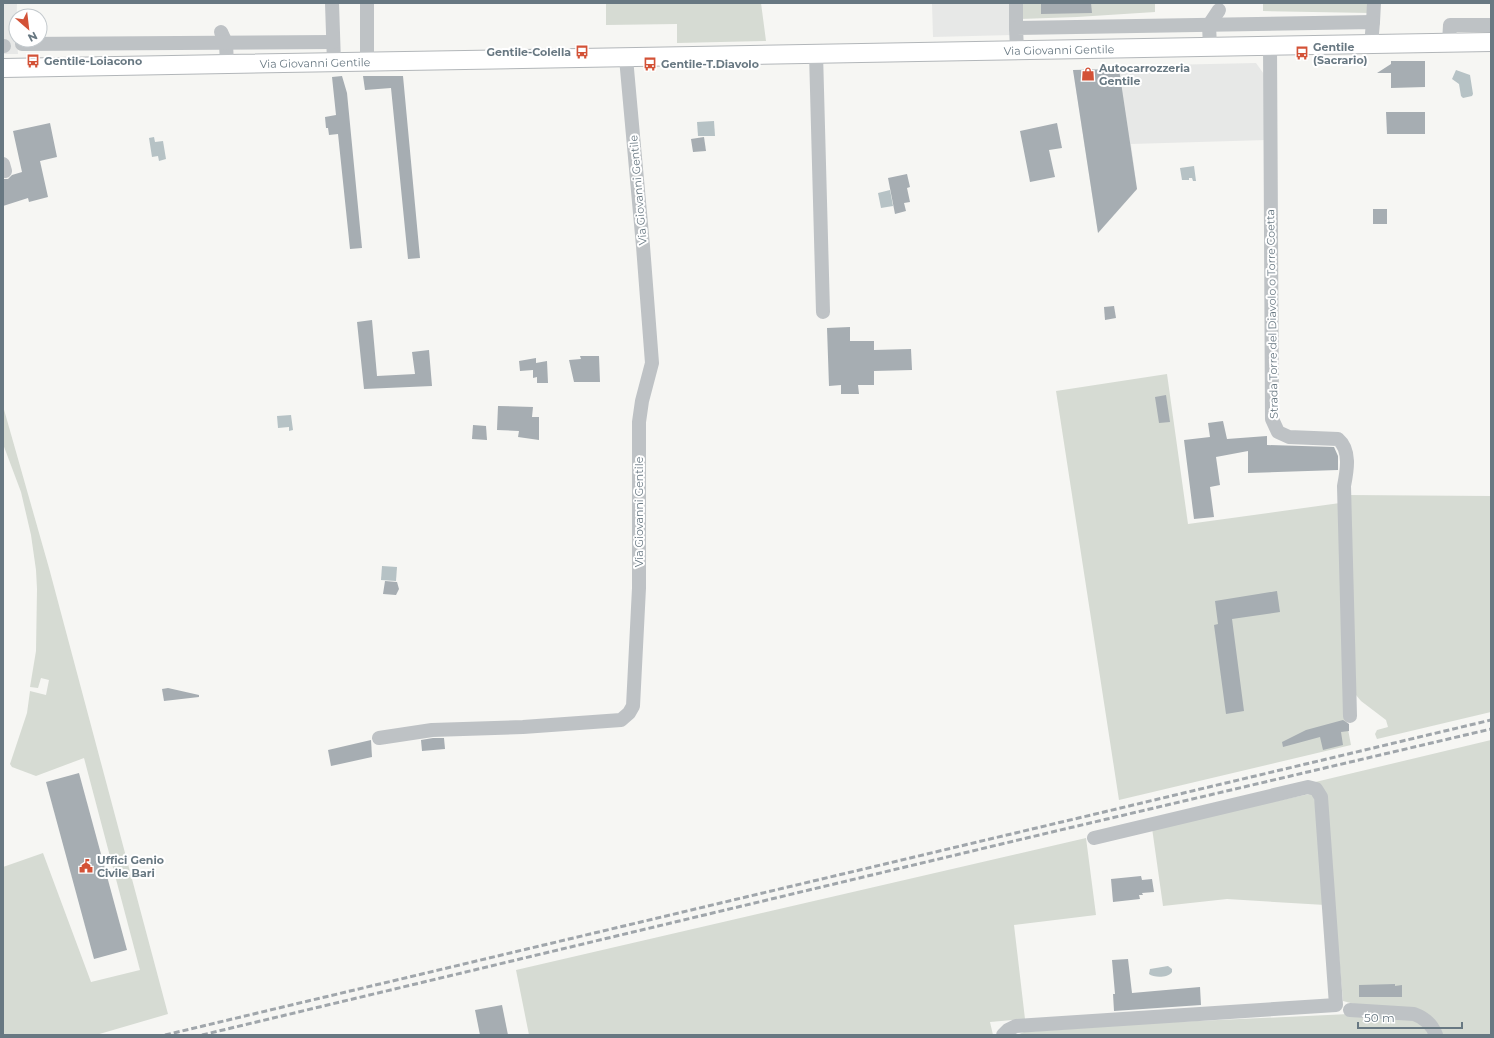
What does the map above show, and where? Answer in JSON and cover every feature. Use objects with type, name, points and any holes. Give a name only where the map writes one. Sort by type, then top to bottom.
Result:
[{"type":"main road","name":"Via Giovanni Gentile","points":[[3,68],[1491,42]]},
{"type":"street","points":[[332,3],[334,63]]},
{"type":"street","points":[[367,3],[367,62]]},
{"type":"street","points":[[1016,3],[1017,50]]},
{"type":"street","points":[[1371,45],[1374,3]]},
{"type":"street","points":[[1210,47],[1209,25],[1219,10]]},
{"type":"street","points":[[1016,28],[1373,22]]},
{"type":"street","points":[[1298,24],[1299,46]]},
{"type":"street","points":[[1449,43],[1450,25],[1491,25]]},
{"type":"street","points":[[1123,26],[1124,48]]},
{"type":"street","points":[[48,43],[66,44],[106,39],[306,36],[333,42]]},
{"type":"street","points":[[224,37],[227,65]]},
{"type":"street","points":[[66,44],[67,67]]},
{"type":"street","name":"Strada Torre del Diavolo o Torre Coetta","points":[[1270,46],[1272,419],[1278,432],[1289,437],[1338,439],[1343,444],[1346,452],[1347,473],[1344,486],[1350,716]]},
{"type":"street","points":[[816,53],[823,312]]},
{"type":"street","name":"Via Giovanni Gentile","points":[[379,738],[432,730],[523,727],[621,720],[629,713],[633,706],[639,588],[639,422],[642,401],[652,363],[643,238],[626,58]]},
{"type":"street","points":[[1003,1035],[1008,1030],[1016,1026],[1336,1005],[1321,797],[1316,789],[1308,787],[1094,838]]},
{"type":"street","points":[[1350,1010],[1414,1014],[1421,1016],[1432,1026],[1436,1035]]},
{"type":"shaded area","points":[[3,3],[17,3],[17,8],[8,8],[8,48],[18,48],[18,54],[3,54]]},
{"type":"shaded area","points":[[606,3],[761,3],[766,41],[677,43],[677,24],[606,25]]},
{"type":"shaded area","points":[[932,3],[1012,3],[1012,35],[933,37]]},
{"type":"shaded area","points":[[1020,3],[1215,3],[1155,4],[1155,12],[1020,19]]},
{"type":"shaded area","points":[[1263,3],[1370,3],[1370,13],[1263,11]]},
{"type":"shaded area","points":[[1256,63],[1266,77],[1267,140],[1131,144],[1137,189],[1098,233],[1073,70],[1119,69],[1118,66]]},
{"type":"shaded area","points":[[1456,70],[1470,75],[1472,96],[1463,98],[1461,96],[1459,84],[1452,79]]},
{"type":"shaded area","points":[[714,121],[715,136],[698,136],[697,122]]},
{"type":"shaded area","points":[[154,137],[155,142],[163,141],[166,159],[159,161],[158,156],[152,157],[149,138]]},
{"type":"shaded area","points":[[1194,166],[1196,181],[1193,181],[1192,178],[1189,178],[1189,180],[1182,180],[1180,168]]},
{"type":"shaded area","points":[[890,190],[893,206],[881,208],[878,193]]},
{"type":"shaded area","points":[[1167,374],[1188,524],[1340,503],[1346,719],[1351,745],[1119,800],[1056,391]]},
{"type":"shaded area","points":[[3,406],[49,568],[168,1014],[96,1035],[3,1035],[3,867],[43,853],[91,982],[140,970],[84,758],[36,776],[12,767],[10,764],[27,713],[30,691],[46,695],[49,680],[41,678],[38,688],[30,687],[36,651],[36,570],[31,535],[21,492],[3,444]]},
{"type":"shaded area","points":[[291,415],[293,430],[289,431],[289,427],[278,428],[277,416]]},
{"type":"shaded area","points":[[1348,495],[1491,496],[1491,712],[1377,739],[1375,734],[1377,730],[1388,727],[1386,720],[1361,701],[1356,695]]},
{"type":"shaded area","points":[[382,566],[397,567],[396,581],[381,580]]},
{"type":"shaded area","points":[[1491,740],[1491,1035],[1441,1035],[1438,1026],[1343,1001],[1324,795],[1307,784]]},
{"type":"shaded area","points":[[1314,793],[1325,905],[1227,899],[1163,906],[1152,828]]},
{"type":"shaded area","points":[[1086,838],[1096,915],[1014,925],[1025,1019],[990,1022],[993,1035],[529,1035],[516,970]]},
{"type":"shaded area","points":[[1168,966],[1172,969],[1170,974],[1157,977],[1149,974],[1150,969]]},
{"type":"shaded area","points":[[1349,1014],[1417,1020],[1431,1035],[1017,1035],[1024,1032],[1153,1023]]},
{"type":"building","points":[[1041,3],[1091,3],[1092,13],[1041,14]]},
{"type":"building","points":[[1391,61],[1425,61],[1425,87],[1391,88],[1391,73],[1377,73],[1391,64]]},
{"type":"building","points":[[1119,69],[1137,189],[1098,233],[1073,70]]},
{"type":"building","points":[[342,76],[347,93],[362,248],[350,249],[338,134],[329,135],[328,128],[326,128],[325,117],[336,115],[332,77]]},
{"type":"building","points":[[363,76],[403,76],[420,258],[408,259],[391,88],[365,90]]},
{"type":"building","points":[[1386,112],[1425,112],[1425,134],[1387,134]]},
{"type":"building","points":[[50,123],[57,157],[40,161],[48,197],[29,202],[28,198],[3,206],[3,179],[8,179],[12,175],[22,172],[13,131]]},
{"type":"building","points":[[1057,123],[1062,148],[1049,150],[1055,177],[1030,182],[1020,131]]},
{"type":"building","points":[[704,137],[706,151],[693,152],[691,139]]},
{"type":"building","points":[[907,174],[910,187],[907,188],[910,202],[904,203],[906,211],[895,214],[888,178]]},
{"type":"building","points":[[1373,209],[1387,209],[1387,224],[1373,224]]},
{"type":"building","points":[[1114,306],[1116,318],[1105,320],[1104,307]]},
{"type":"building","points":[[372,320],[377,376],[415,374],[412,352],[429,350],[432,386],[364,389],[357,322]]},
{"type":"building","points":[[850,327],[850,341],[874,341],[874,350],[911,349],[912,370],[874,371],[874,385],[858,385],[859,394],[841,394],[841,385],[829,386],[827,328]]},
{"type":"building","points":[[580,356],[599,356],[600,382],[574,382],[569,360],[581,359]]},
{"type":"building","points":[[536,358],[536,363],[547,361],[548,383],[537,383],[537,377],[533,378],[533,370],[520,371],[519,361]]},
{"type":"building","points":[[1166,395],[1170,422],[1159,423],[1155,397]]},
{"type":"building","points":[[498,406],[533,407],[532,417],[539,417],[539,440],[518,437],[519,431],[497,430]]},
{"type":"building","points":[[1223,421],[1227,439],[1267,436],[1267,445],[1334,447],[1338,456],[1338,470],[1248,473],[1248,451],[1216,457],[1220,485],[1210,487],[1214,517],[1194,519],[1184,440],[1210,437],[1208,423]]},
{"type":"building","points":[[473,425],[486,426],[487,440],[472,439]]},
{"type":"building","points":[[385,581],[397,582],[399,589],[396,595],[383,594]]},
{"type":"building","points":[[1277,591],[1280,612],[1232,619],[1244,711],[1226,714],[1214,625],[1218,624],[1215,601]]},
{"type":"building","points":[[168,688],[199,695],[199,697],[164,701],[162,689]]},
{"type":"building","points":[[1343,720],[1349,724],[1349,731],[1341,732],[1343,745],[1323,750],[1320,737],[1283,747],[1282,742],[1306,730]]},
{"type":"building","points":[[444,738],[445,749],[422,751],[421,740]]},
{"type":"building","points":[[371,740],[372,757],[331,766],[328,750]]},
{"type":"building","name":"Uffici Genio Civile Bari","points":[[79,773],[127,950],[94,959],[46,782]]},
{"type":"building","points":[[1141,876],[1142,880],[1152,879],[1154,892],[1142,893],[1143,895],[1139,895],[1140,899],[1113,902],[1111,879]]},
{"type":"building","points":[[1128,959],[1132,993],[1200,987],[1201,1005],[1114,1011],[1113,994],[1115,994],[1112,960]]},
{"type":"building","points":[[1395,984],[1395,986],[1402,985],[1402,997],[1359,997],[1359,985]]},
{"type":"building","points":[[502,1005],[508,1035],[480,1035],[475,1010]]},
{"type":"railway","points":[[165,1035],[1491,720]]},
{"type":"railway","points":[[202,1035],[1056,831],[1491,729]]},
{"type":"place","name":"Gentile-Colella","points":[[582,52]]},
{"type":"place","name":"Gentile (Sacrario)","points":[[1302,53]]},
{"type":"place","name":"Gentile-Loiacono","points":[[33,61]]},
{"type":"place","name":"Gentile-T.Diavolo","points":[[650,64]]},
{"type":"place","name":"Autocarrozzeria Gentile","points":[[1088,74]]},
{"type":"place","name":"Uffici Genio Civile Bari","points":[[86,866]]}]
